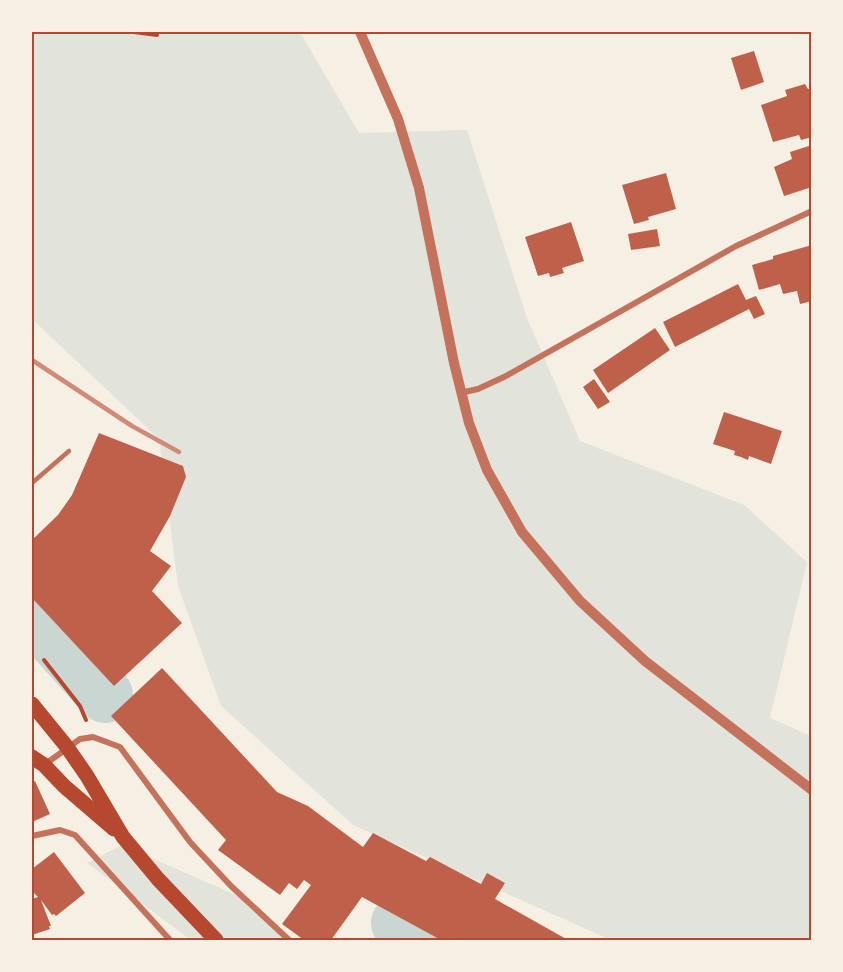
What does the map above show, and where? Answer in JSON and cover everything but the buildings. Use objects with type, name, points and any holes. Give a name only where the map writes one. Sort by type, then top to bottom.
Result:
[{"type":"main road","points":[[32,704],[87,776],[123,837],[158,879],[216,940]]},
{"type":"main road","points":[[38,761],[123,837]]},
{"type":"street","points":[[360,32],[398,119],[418,188],[460,393],[469,423],[487,470],[516,522],[580,601],[645,661],[812,790]]},
{"type":"street","points":[[460,393],[478,389],[506,376],[736,246],[812,211]]},
{"type":"street","points":[[38,761],[80,739],[93,737],[120,747],[190,842],[231,886],[289,940]]},
{"type":"street","points":[[32,836],[60,830],[75,836],[170,940]]},
{"type":"lane","points":[[32,483],[69,451]]},
{"type":"path","points":[[134,32],[157,35]]},
{"type":"path","points":[[44,660],[80,706],[93,737]]},
{"type":"shaded area","points":[[32,32],[300,32],[359,133],[467,130],[527,318],[580,441],[744,505],[807,562],[770,718],[811,736],[811,940],[602,940],[604,937],[353,825],[221,706],[178,586],[159,439],[32,319]]},
{"type":"shaded area","points":[[122,845],[236,895],[294,940],[191,940],[87,863]]},
{"type":"waterway","points":[[32,614],[105,695]]},
{"type":"waterway","points":[[399,923],[431,940]]},
{"type":"railway","points":[[32,360],[132,426],[179,452]]}]
